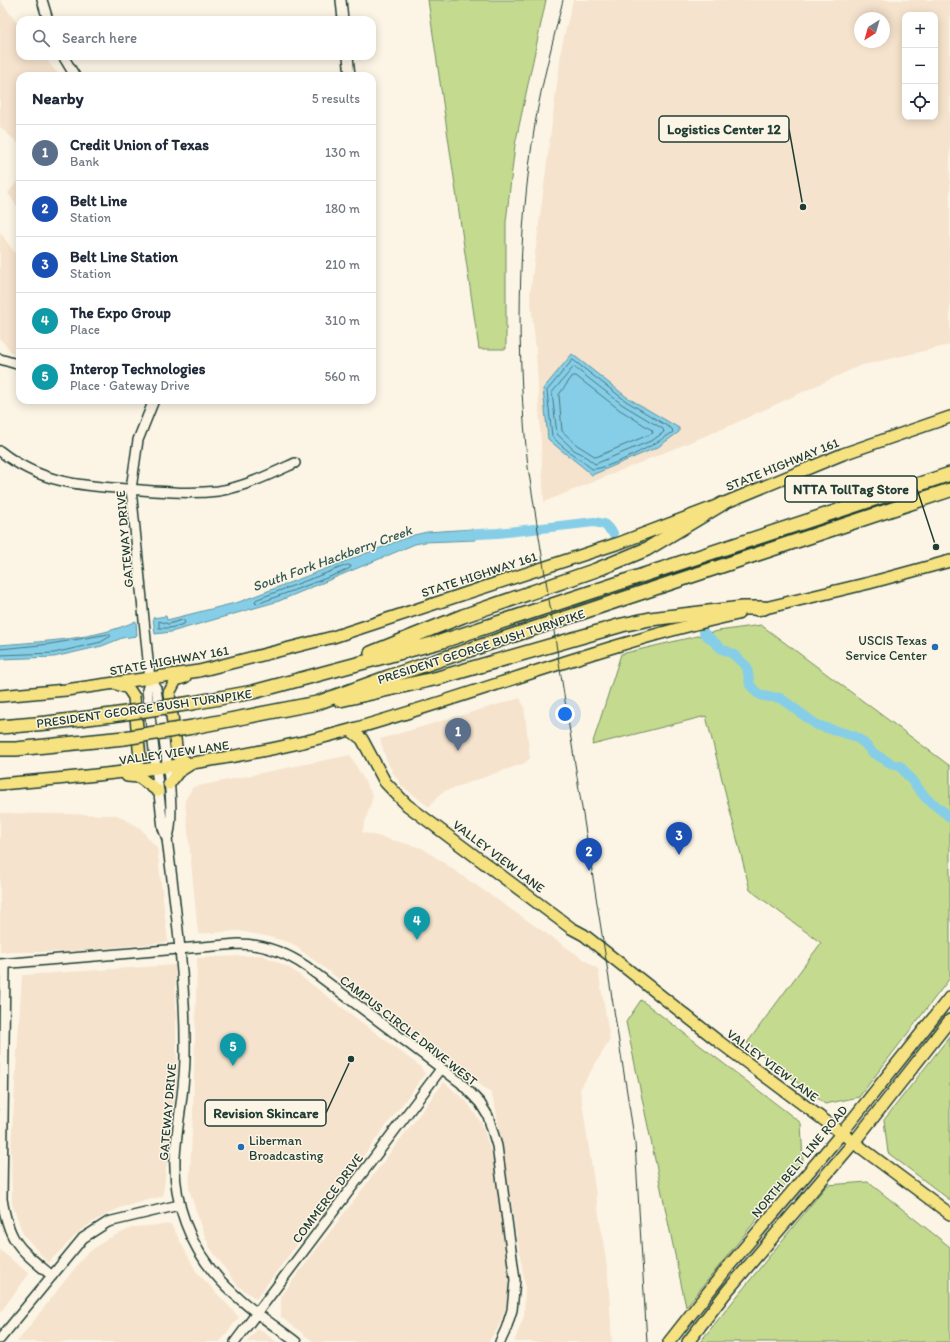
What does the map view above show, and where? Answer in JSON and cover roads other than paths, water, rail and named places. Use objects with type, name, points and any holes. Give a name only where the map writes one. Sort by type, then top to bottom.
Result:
[{"type":"highway","name":"PRESIDENT GEORGE BUSH TURNPIKE","points":[[0,727],[112,715],[192,703],[253,692],[302,679],[443,641],[950,474]]},
{"type":"highway","name":"PRESIDENT GEORGE BUSH TURNPIKE","points":[[0,750],[124,738],[194,727],[317,703],[388,677],[950,490]]},
{"type":"highway","points":[[302,679],[318,671],[373,652],[463,616],[603,568],[647,548],[722,504]]},
{"type":"highway","points":[[317,703],[352,699],[438,678],[622,625],[742,608],[764,608]]},
{"type":"main road","name":"STATE HIGHWAY 161","points":[[0,696],[150,680],[199,671],[333,638],[622,542],[722,504],[843,454],[950,417]]},
{"type":"main road","points":[[350,730],[649,636],[869,583],[950,561]]},
{"type":"main road","points":[[169,784],[178,772],[189,765],[177,754],[169,693],[176,680],[199,671]]},
{"type":"main road","points":[[113,775],[136,765],[140,758],[134,697],[128,688],[115,684]]},
{"type":"main road","points":[[369,749],[370,734],[377,722]]},
{"type":"main road","name":"VALLEY VIEW LANE","points":[[0,784],[113,775],[189,765],[254,754],[350,730],[361,738],[369,749],[385,782],[404,802],[571,928],[584,935],[624,966],[638,979],[841,1134],[854,1142],[950,1214]]},
{"type":"main road","points":[[113,775],[139,777],[158,791]]},
{"type":"main road","name":"NORTH BELT LINE ROAD","points":[[669,1342],[728,1267],[841,1134],[950,997]]},
{"type":"main road","points":[[688,1342],[728,1290],[854,1142],[950,1020]]},
{"type":"street","points":[[341,0],[343,16]]},
{"type":"street","points":[[42,1],[47,16]]},
{"type":"street","points":[[65,60],[73,72]]},
{"type":"street","points":[[348,60],[350,72]]},
{"type":"street","points":[[0,359],[16,364]]},
{"type":"street","name":"GATEWAY DRIVE","points":[[152,404],[138,440],[131,489],[150,680],[147,690],[163,828],[168,839],[184,1002],[185,1057],[175,1158],[180,1205],[185,1223],[207,1264],[221,1281],[257,1312],[296,1342]]},
{"type":"street","points":[[0,451],[27,469],[59,482],[79,486],[174,492],[219,491],[258,480],[295,463]]},
{"type":"street","name":"GATEWAY DRIVE","points":[[150,680],[156,688],[169,784],[171,828],[168,839]]},
{"type":"street","name":"CAMPUS CIRCLE DRIVE WEST","points":[[2,965],[252,944],[278,951],[307,967],[461,1083],[480,1103],[488,1116],[497,1146],[515,1280],[512,1310],[506,1330],[500,1342]]},
{"type":"street","points":[[2,965],[2,1199],[5,1220],[11,1236],[19,1247],[52,1276]]},
{"type":"street","name":"COMMERCE DRIVE","points":[[234,1342],[441,1069]]},
{"type":"street","points":[[0,1339],[84,1238],[99,1226],[108,1222],[180,1205]]},
{"type":"water","points":[[572,354],[628,398],[679,428],[679,432],[658,447],[592,475],[548,439],[543,389]]},
{"type":"water","points":[[472,529],[475,540],[425,542],[415,544],[279,601],[171,632],[155,634],[153,618],[166,616],[167,620],[239,602],[414,535],[427,532]]},
{"type":"water","points":[[136,621],[137,636],[122,638],[102,646],[54,657],[0,659],[0,645],[52,641],[87,636]]},
{"type":"waterway","name":"South Fork Hackberry Creek","points":[[461,535],[498,533],[594,522],[604,524],[613,533]]},
{"type":"waterway","name":"South Fork Hackberry Creek","points":[[704,633],[722,649],[733,654],[747,667],[750,685],[757,693],[763,696],[780,698],[817,725],[854,736],[863,742],[873,753],[892,764],[900,766],[926,798],[950,817]]},
{"type":"tram line","points":[[563,0],[535,124],[525,210],[520,295],[520,338],[524,424],[528,467],[635,1143],[647,1342]]},
{"type":"place","name":"Logistics Center 12","points":[[803,207]]},
{"type":"place","name":"NTTA TollTag Store","points":[[936,547]]},
{"type":"place","name":"USCIS Texas Service Center","points":[[935,647]]},
{"type":"place","name":"Credit Union of Texas","points":[[458,751]]},
{"type":"place","name":"Belt Line Station","points":[[679,855]]},
{"type":"place","name":"Belt Line","points":[[589,871]]},
{"type":"place","name":"The Expo Group","points":[[417,940]]},
{"type":"place","name":"Revision Skincare","points":[[351,1059]]},
{"type":"place","name":"Interop Technologies","points":[[233,1066]]},
{"type":"place","name":"Liberman Broadcasting","points":[[241,1147]]}]
